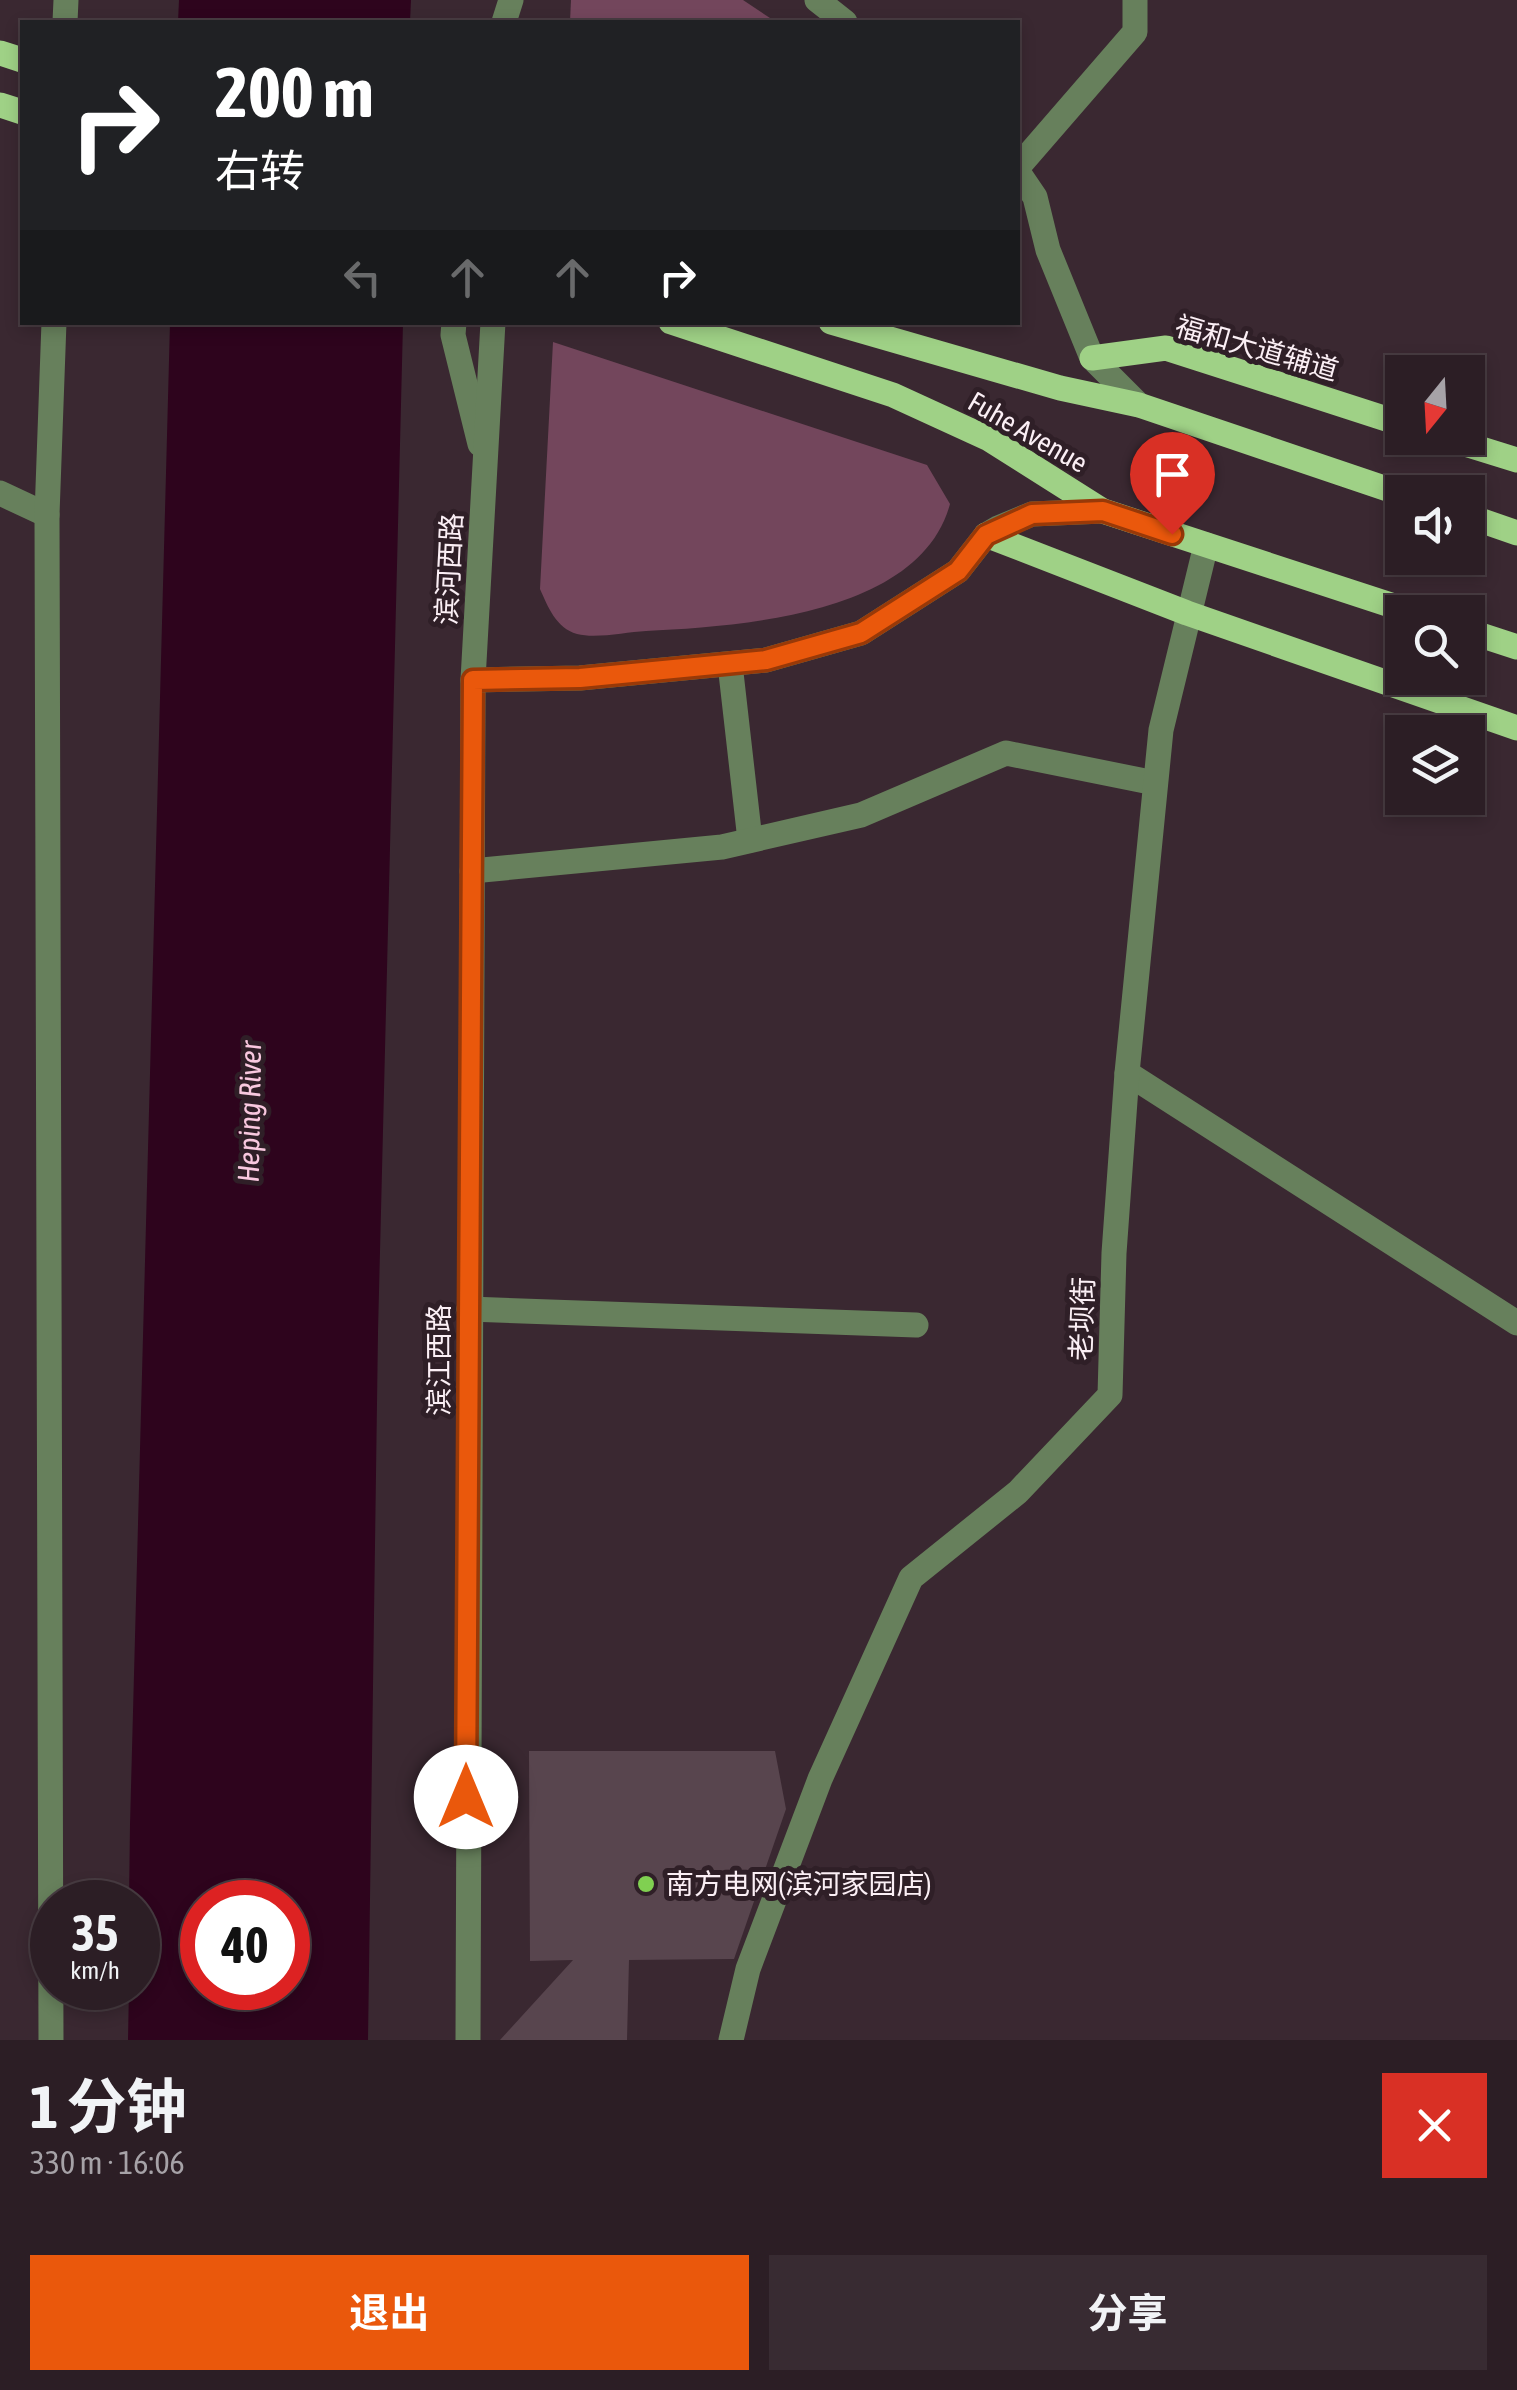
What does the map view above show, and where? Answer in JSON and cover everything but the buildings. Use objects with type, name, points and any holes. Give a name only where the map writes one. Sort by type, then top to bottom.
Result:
[{"type":"main road","name":"Fuhe Avenue","points":[[681,325],[892,395],[989,439],[1103,511],[1385,603]]},
{"type":"main road","name":"Fuhe Avenue","points":[[841,325],[1022,378],[1139,405],[1385,488]]},
{"type":"main road","name":"福和大道辅道","points":[[1092,358],[1166,348],[1385,419]]},
{"type":"main road","points":[[1485,450],[1517,460]]},
{"type":"main road","points":[[1485,522],[1517,533]]},
{"type":"main road","points":[[986,535],[1187,614],[1517,728]]},
{"type":"main road","points":[[1485,637],[1517,647]]},
{"type":"street","points":[[817,0],[843,20]]},
{"type":"street","points":[[1020,168],[1135,32],[1135,0]]},
{"type":"street","points":[[1020,173],[1035,197],[1048,250],[1092,358],[1139,405]]},
{"type":"street","points":[[51,2040],[47,515],[54,325]]},
{"type":"street","name":"滨河西路","points":[[454,325],[460,367],[485,461]]},
{"type":"street","name":"滨河西路","points":[[473,680],[493,325]]},
{"type":"street","points":[[0,493],[47,515]]},
{"type":"street","points":[[473,680],[580,678],[766,660],[861,633],[958,571],[986,535],[1032,514],[1103,511]]},
{"type":"street","name":"老坝街","points":[[731,2040],[748,1969],[820,1779],[911,1578],[1018,1492],[1110,1395],[1114,1253],[1127,1073],[1160,730],[1206,544]]},
{"type":"street","points":[[730,664],[750,840]]},
{"type":"street","name":"滨江西路","points":[[468,2040],[473,680]]},
{"type":"street","points":[[472,871],[722,848],[861,814],[1006,753],[1155,782]]},
{"type":"street","points":[[1127,1073],[1517,1323]]},
{"type":"street","points":[[469,1309],[916,1325]]},
{"type":"shaded area","points":[[571,0],[743,0],[773,20],[570,20]]},
{"type":"shaded area","points":[[553,342],[927,465],[950,504],[932,541],[903,570],[866,592],[822,607],[729,625],[602,636],[577,634],[563,627],[540,589]]},
{"type":"water","points":[[179,0],[411,0],[410,20],[178,20]]},
{"type":"water","name":"Heping River","points":[[170,325],[403,325],[378,1332],[368,2040],[128,2040],[129,2010],[160,2010],[160,1880],[129,1880]]},
{"type":"place","name":"南方电网(滨河家园店)","points":[[646,1884]]},
{"type":"route","points":[[466,1797],[473,680],[580,678],[766,660],[861,633],[958,571],[986,535],[1032,514],[1103,511],[1172,534]]}]
